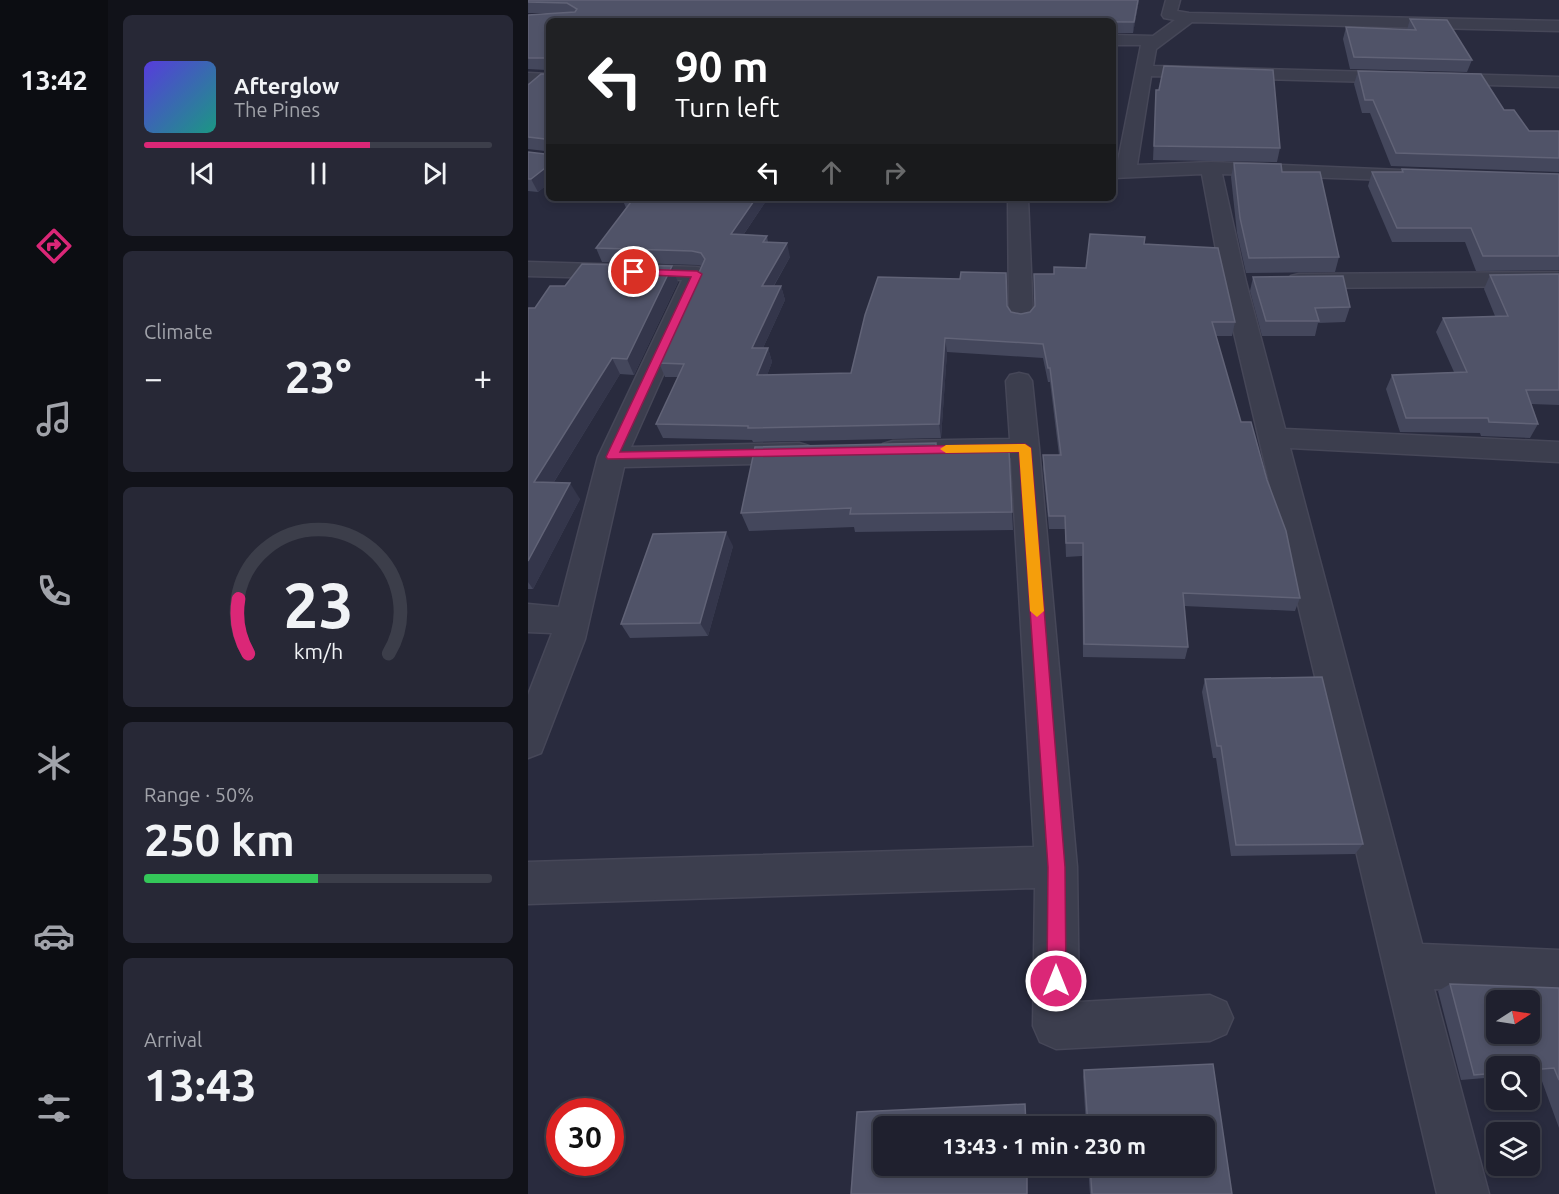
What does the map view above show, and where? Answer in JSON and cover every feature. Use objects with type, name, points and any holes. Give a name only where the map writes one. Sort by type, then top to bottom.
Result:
[{"type":"street","points":[[1173,0],[1169,15],[1189,17],[1559,26]]},
{"type":"street","points":[[1189,17],[1148,47],[1119,172],[1211,168],[1431,176]]},
{"type":"street","points":[[1116,40],[1156,41]]},
{"type":"street","points":[[1144,71],[1559,82]]},
{"type":"street","points":[[528,78],[546,79]]},
{"type":"street","points":[[1211,168],[1245,282],[1274,438],[1463,1194]]},
{"type":"street","points":[[1018,201],[1021,319]]},
{"type":"street","points":[[528,269],[697,274],[612,457],[568,639],[528,741]]},
{"type":"street","points":[[1280,282],[1559,279]]},
{"type":"street","points":[[1019,381],[1056,867],[1056,1026],[1210,1018]]},
{"type":"street","points":[[1274,438],[1559,452]]},
{"type":"street","points":[[612,457],[1025,448]]},
{"type":"street","points":[[528,618],[572,621]]},
{"type":"street","points":[[528,883],[1056,867]]},
{"type":"street","points":[[1405,964],[1559,972]]},
{"type":"building","points":[[528,0],[1138,0],[1134,22],[1116,22],[1116,18],[546,18],[546,58],[528,58],[528,15],[575,12],[577,9],[567,3],[528,2]]},
{"type":"building","points":[[1410,19],[1447,20],[1472,60],[1354,57],[1346,27],[1416,30]]},
{"type":"building","points":[[1164,66],[1273,70],[1280,148],[1154,146],[1156,90],[1159,90]]},
{"type":"building","points":[[546,69],[546,167],[528,179],[528,152],[545,154],[545,139],[528,137],[528,85],[541,74],[545,74]]},
{"type":"building","points":[[1358,71],[1481,74],[1504,110],[1514,110],[1529,131],[1559,131],[1559,158],[1396,153],[1373,100],[1365,100]]},
{"type":"building","points":[[1234,163],[1281,164],[1282,172],[1320,172],[1339,257],[1249,258],[1240,218]]},
{"type":"building","points":[[1402,169],[1559,174],[1559,256],[1483,256],[1471,228],[1397,228],[1372,172],[1403,172]]},
{"type":"building","points":[[632,201],[754,201],[731,234],[767,236],[763,242],[787,243],[762,286],[781,286],[752,348],[768,348],[757,375],[851,373],[865,315],[878,277],[960,279],[961,272],[1006,273],[1007,306],[1011,312],[1021,314],[1030,312],[1035,306],[1034,274],[1054,274],[1054,267],[1086,268],[1090,234],[1145,237],[1144,244],[1218,248],[1235,322],[1212,322],[1241,422],[1251,422],[1267,480],[1286,531],[1300,598],[1183,593],[1188,647],[1084,644],[1083,543],[1066,543],[1065,516],[1049,516],[1043,455],[1061,455],[1050,368],[1048,368],[1043,344],[945,338],[939,424],[748,428],[748,426],[656,424],[684,364],[659,363],[705,259],[701,253],[692,251],[596,248]]},
{"type":"building","points":[[582,264],[672,266],[627,359],[612,358],[534,482],[570,483],[528,561],[528,308],[535,308],[550,286],[565,286]]},
{"type":"building","points":[[1559,274],[1559,390],[1526,390],[1538,424],[1489,422],[1488,418],[1406,418],[1392,375],[1467,372],[1443,318],[1508,316],[1490,275]]},
{"type":"building","points":[[1343,276],[1350,307],[1315,308],[1319,321],[1266,321],[1253,277]]},
{"type":"building","points":[[936,443],[936,452],[1009,451],[1012,512],[850,514],[851,508],[741,513],[755,447]]},
{"type":"building","points":[[726,532],[700,623],[621,624],[653,534]]},
{"type":"building","points":[[1322,677],[1363,844],[1236,845],[1221,746],[1217,746],[1205,679]]},
{"type":"building","points":[[1450,984],[1559,988],[1559,1080],[1554,1068],[1540,1069],[1540,1056],[1486,1056],[1486,1074],[1474,1075]]},
{"type":"building","points":[[1213,1064],[1232,1194],[1092,1194],[1091,1176],[1215,1176],[1215,1116],[1087,1116],[1084,1070]]},
{"type":"building","points":[[1025,1104],[1026,1116],[873,1116],[873,1176],[1027,1176],[1027,1194],[851,1194],[857,1112]]},
{"type":"slow traffic","points":[[946,449],[1025,448],[1037,611]]},
{"type":"route","points":[[634,272],[697,274],[612,457],[1025,448],[1056,867],[1056,981]]}]
